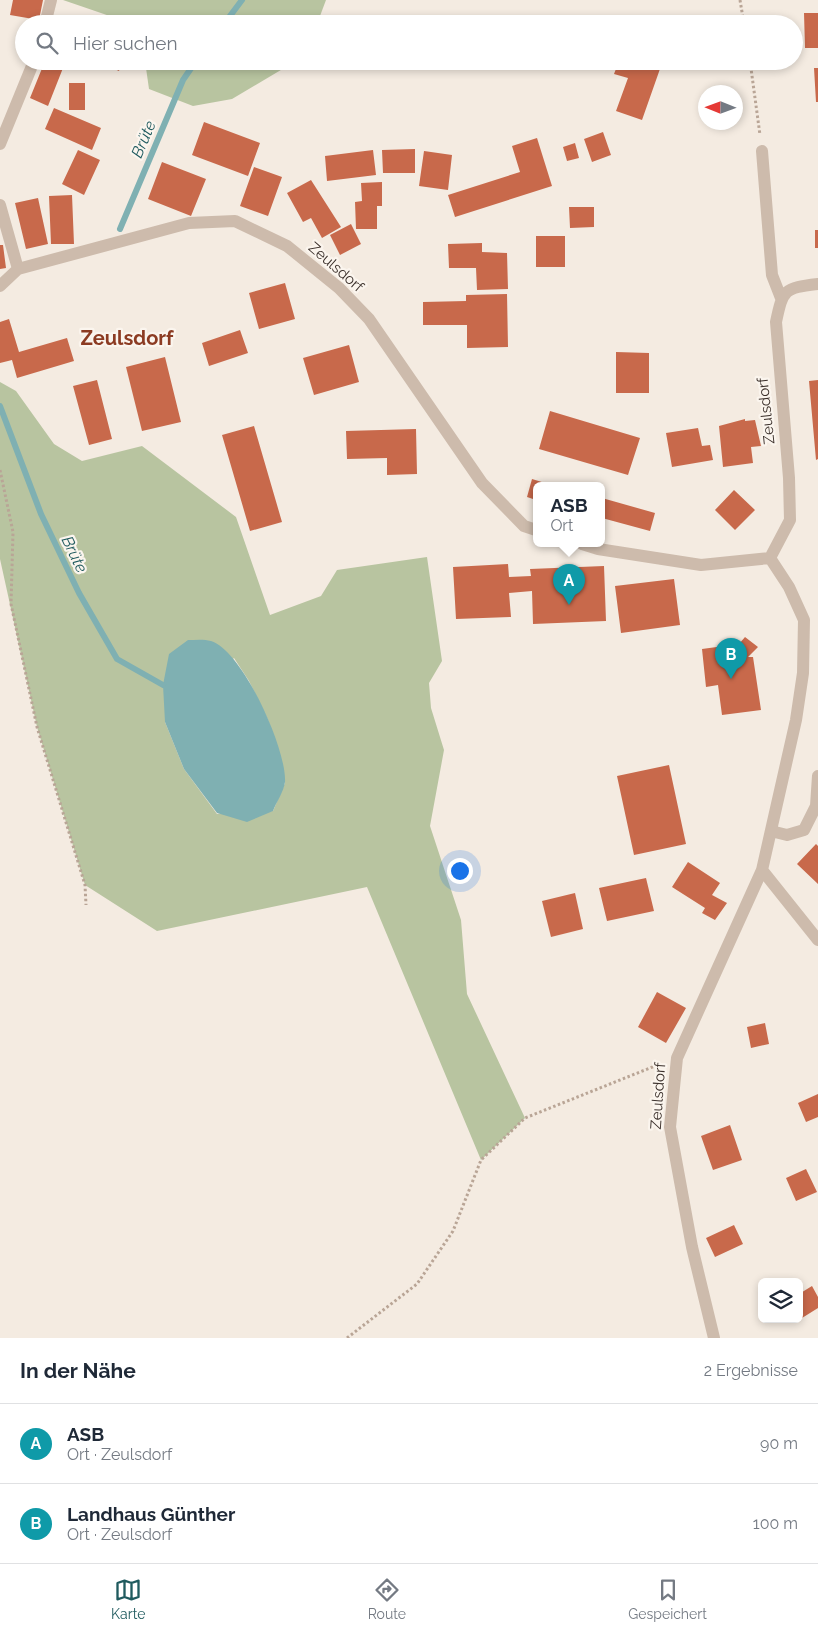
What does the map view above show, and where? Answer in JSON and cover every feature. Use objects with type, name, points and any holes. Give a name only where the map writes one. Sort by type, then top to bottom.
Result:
[{"type":"street","points":[[47,15],[51,0]]},
{"type":"street","points":[[0,144],[30,70]]},
{"type":"street","points":[[762,151],[772,275],[781,298],[792,287],[818,284]]},
{"type":"street","points":[[0,205],[18,269]]},
{"type":"street","name":"Zeulsdorf","points":[[0,286],[18,269],[190,223],[236,221],[287,246],[339,288],[369,319],[482,483],[524,526],[533,529]]},
{"type":"street","name":"Zeulsdorf","points":[[714,1338],[692,1246],[670,1127],[677,1058],[762,870],[796,720],[803,673],[804,620],[789,587],[770,558],[790,520],[789,478],[776,322],[781,298]]},
{"type":"street","points":[[592,547],[701,565],[770,558]]},
{"type":"street","points":[[771,831],[787,835],[804,830],[816,806],[818,776]]},
{"type":"street","points":[[762,870],[818,940]]},
{"type":"path","points":[[740,0],[742,15]]},
{"type":"path","points":[[751,70],[762,151]]},
{"type":"path","points":[[0,470],[13,532],[11,604],[37,727],[85,885],[86,904]]},
{"type":"path","points":[[348,1338],[417,1284],[452,1231],[481,1160],[525,1118],[677,1058]]},
{"type":"green space","points":[[63,0],[326,0],[320,15],[107,15]]},
{"type":"green space","points":[[146,70],[281,70],[232,99],[193,106],[149,89]]},
{"type":"green space","points":[[0,382],[16,391],[54,444],[82,461],[142,446],[236,517],[270,615],[321,596],[337,570],[427,557],[442,661],[429,683],[431,708],[444,750],[430,826],[461,920],[467,994],[525,1118],[481,1160],[367,887],[157,931],[85,885],[37,727],[0,559]],"holes":[[[234,658],[249,681],[268,720],[279,753],[285,783],[273,811],[217,814],[184,769],[165,722]]]},
{"type":"water","points":[[188,640],[211,641],[223,649],[236,663],[261,703],[279,748],[284,767],[285,782],[282,793],[273,811],[247,822],[217,813],[184,769],[165,722],[163,685],[169,654]]},
{"type":"building","points":[[13,0],[43,0],[40,15],[10,15]]},
{"type":"building","points":[[804,13],[818,13],[818,48],[805,48]]},
{"type":"building","points":[[814,68],[818,68],[818,102],[816,102]]},
{"type":"building","points":[[41,70],[62,70],[48,106],[30,98]]},
{"type":"building","points":[[616,70],[660,70],[642,120],[616,111],[628,78],[614,74]]},
{"type":"building","points":[[69,83],[85,83],[85,110],[69,110]]},
{"type":"building","points":[[54,108],[101,128],[92,150],[45,129]]},
{"type":"building","points":[[204,122],[260,143],[248,176],[192,155]]},
{"type":"building","points":[[603,132],[611,155],[592,162],[584,139]]},
{"type":"building","points":[[537,138],[552,186],[455,217],[448,195],[520,172],[512,146]]},
{"type":"building","points":[[575,143],[579,158],[567,161],[563,147]]},
{"type":"building","points":[[415,149],[415,173],[383,173],[382,150]]},
{"type":"building","points":[[78,150],[100,160],[84,195],[62,184]]},
{"type":"building","points":[[373,150],[376,175],[327,181],[325,156]]},
{"type":"building","points":[[424,151],[452,155],[448,190],[419,186]]},
{"type":"building","points":[[162,162],[206,179],[191,216],[148,199]]},
{"type":"building","points":[[254,167],[282,177],[268,216],[240,206]]},
{"type":"building","points":[[311,180],[341,227],[322,238],[311,218],[303,222],[287,193]]},
{"type":"building","points":[[382,182],[382,206],[377,206],[377,229],[356,229],[355,202],[362,201],[361,183]]},
{"type":"building","points":[[72,195],[74,244],[51,244],[49,196]]},
{"type":"building","points":[[38,198],[48,244],[26,249],[15,203]]},
{"type":"building","points":[[569,207],[594,207],[594,227],[570,228]]},
{"type":"building","points":[[351,224],[361,244],[340,255],[330,235]]},
{"type":"building","points":[[815,230],[818,230],[818,248],[815,248]]},
{"type":"building","points":[[536,236],[565,236],[565,267],[536,267]]},
{"type":"building","points":[[482,243],[482,252],[507,253],[508,289],[477,290],[476,268],[449,268],[448,244]]},
{"type":"building","points":[[0,245],[3,245],[6,268],[0,269]]},
{"type":"building","points":[[285,283],[295,319],[259,329],[249,293]]},
{"type":"building","points":[[507,294],[508,347],[467,348],[467,325],[423,325],[423,302],[466,301],[466,295]]},
{"type":"building","points":[[9,319],[19,352],[67,338],[74,361],[17,378],[12,360],[0,363],[0,322]]},
{"type":"building","points":[[240,330],[248,353],[209,366],[202,343]]},
{"type":"building","points":[[349,345],[359,382],[314,395],[303,358]]},
{"type":"building","points":[[616,352],[649,353],[649,393],[616,393]]},
{"type":"building","points":[[165,357],[181,422],[142,431],[126,367]]},
{"type":"building","points":[[97,380],[112,439],[89,445],[73,386]]},
{"type":"building","points":[[818,380],[818,459],[816,460],[809,381]]},
{"type":"building","points":[[550,411],[640,438],[628,475],[539,449]]},
{"type":"building","points":[[745,419],[745,421],[755,420],[761,446],[751,447],[753,463],[723,467],[719,426]]},
{"type":"building","points":[[254,426],[282,522],[250,531],[222,435]]},
{"type":"building","points":[[698,428],[702,446],[710,445],[713,460],[672,467],[666,433]]},
{"type":"building","points":[[416,429],[417,474],[387,475],[387,458],[347,459],[346,431]]},
{"type":"building","points":[[532,479],[542,482],[533,482],[533,499],[527,497]]},
{"type":"building","points":[[734,490],[755,510],[735,530],[715,510]]},
{"type":"building","points":[[605,499],[655,513],[650,531],[605,519]]},
{"type":"building","points":[[508,564],[509,577],[531,576],[530,569],[604,566],[606,621],[533,624],[532,591],[509,593],[511,617],[456,619],[453,567]]},
{"type":"building","points":[[674,579],[680,625],[621,633],[615,586]]},
{"type":"building","points":[[745,637],[758,647],[748,657],[753,657],[761,710],[722,715],[718,685],[706,687],[702,649],[739,644]]},
{"type":"building","points":[[669,765],[686,844],[634,855],[617,776]]},
{"type":"building","points":[[816,844],[818,846],[818,884],[797,864]]},
{"type":"building","points":[[688,862],[720,883],[712,895],[727,903],[715,920],[702,913],[705,908],[672,887]]},
{"type":"building","points":[[646,878],[654,911],[607,921],[599,888]]},
{"type":"building","points":[[575,893],[583,929],[551,937],[542,901]]},
{"type":"building","points":[[657,992],[686,1008],[666,1043],[638,1027]]},
{"type":"building","points":[[765,1023],[769,1044],[751,1048],[747,1027]]},
{"type":"building","points":[[818,1094],[818,1117],[806,1122],[798,1103]]},
{"type":"building","points":[[730,1125],[742,1160],[713,1170],[701,1136]]},
{"type":"building","points":[[806,1169],[817,1192],[796,1201],[786,1178]]},
{"type":"building","points":[[734,1225],[743,1244],[715,1257],[706,1238]]},
{"type":"building","points":[[812,1286],[818,1297],[818,1308],[803,1317],[803,1292]]},
{"type":"waterway","name":"Brüte","points":[[231,15],[242,0]]},
{"type":"waterway","name":"Brüte","points":[[120,229],[183,80],[190,70]]},
{"type":"waterway","name":"Brüte","points":[[0,406],[41,514],[79,593],[117,659],[163,685]]},
{"type":"place","name":"ASB","points":[[569,605]]},
{"type":"place","name":"Landhaus Günther","points":[[731,679]]},
{"type":"district","name":"Zeulsdorf","points":[[127,338]]}]
